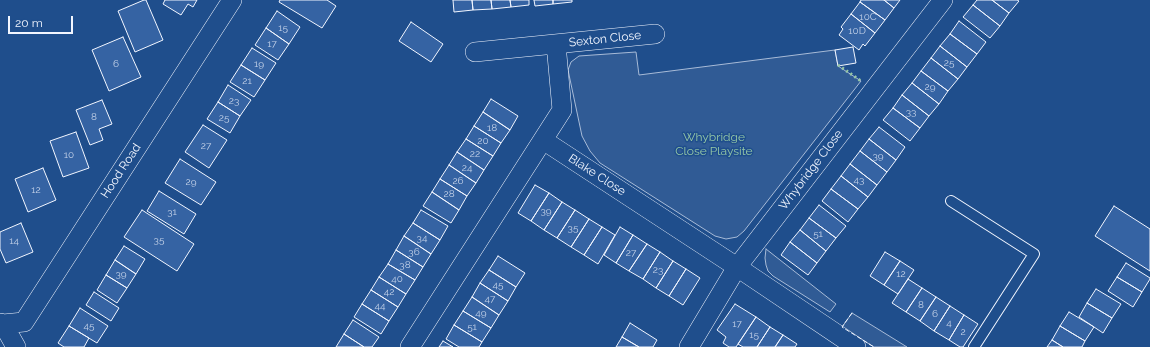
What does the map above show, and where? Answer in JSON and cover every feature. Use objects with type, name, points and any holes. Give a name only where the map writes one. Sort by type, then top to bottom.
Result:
[{"type":"street","name":"Hood Road","points":[[1,323],[24,322],[232,0]]},
{"type":"street","name":"Whybridge Close","points":[[690,347],[738,267],[938,2]]},
{"type":"street","name":"Sexton Close","points":[[475,52],[655,34]]},
{"type":"street","name":"Sexton Close","points":[[543,140],[562,110],[556,44]]},
{"type":"street","points":[[410,347],[543,140]]},
{"type":"street","name":"Blake Close","points":[[543,140],[738,267],[856,347]]},
{"type":"street","points":[[1,323],[16,347]]},
{"type":"lane","points":[[951,201],[1034,254],[974,347]]},
{"type":"green space","name":"Whybridge Close Playsite","points":[[835,50],[838,66],[861,81],[744,231],[737,237],[726,239],[715,236],[600,163],[590,151],[582,136],[568,70],[571,62],[579,56],[636,52],[639,75]]},
{"type":"green space","points":[[766,249],[836,304],[830,312],[773,276],[768,271],[766,265]]},
{"type":"green space","points":[[852,313],[907,347],[874,347],[842,327]]},
{"type":"building","points":[[146,0],[163,40],[135,52],[118,11]]},
{"type":"building","points":[[165,0],[197,0],[193,7],[188,4],[181,15],[163,4]]},
{"type":"building","points":[[280,0],[327,0],[336,6],[322,28],[279,2]]},
{"type":"building","points":[[453,0],[472,0],[473,10],[454,12]]},
{"type":"building","points":[[472,0],[491,0],[492,9],[473,10]]},
{"type":"building","points":[[491,0],[510,0],[511,7],[492,9]]},
{"type":"building","points":[[510,0],[529,0],[529,5],[511,7]]},
{"type":"building","points":[[534,0],[553,0],[553,4],[535,6]]},
{"type":"building","points":[[553,0],[572,0],[572,2],[553,4]]},
{"type":"building","points":[[861,0],[884,0],[894,8],[885,20],[860,2]]},
{"type":"building","points":[[884,0],[900,0],[894,8]]},
{"type":"building","points":[[977,0],[992,0],[1009,13],[1000,26],[973,5]]},
{"type":"building","points":[[992,0],[1017,0],[1019,1],[1009,13]]},
{"type":"building","points":[[860,2],[885,20],[875,33],[851,14]]},
{"type":"building","points":[[973,5],[1000,26],[990,38],[963,17]]},
{"type":"building","points":[[277,11],[300,27],[289,44],[266,28]]},
{"type":"building","points":[[851,14],[875,33],[865,46],[863,44],[859,50],[839,35],[843,29],[841,27]]},
{"type":"building","points":[[959,21],[986,42],[977,54],[950,34]]},
{"type":"building","points":[[411,22],[443,44],[431,62],[399,41]]},
{"type":"building","points":[[266,28],[289,44],[278,60],[255,45]]},
{"type":"building","points":[[950,34],[977,54],[967,67],[940,46]]},
{"type":"building","points":[[123,37],[141,77],[109,91],[92,50]]},
{"type":"building","points":[[940,46],[967,67],[958,79],[931,58]]},
{"type":"building","points":[[853,47],[856,63],[838,66],[835,50]]},
{"type":"building","points":[[252,48],[276,63],[265,80],[241,65]]},
{"type":"building","points":[[931,58],[958,79],[948,91],[921,71]]},
{"type":"building","points":[[241,65],[265,80],[254,97],[230,82]]},
{"type":"building","points":[[921,71],[948,91],[939,104],[912,83]]},
{"type":"building","points":[[912,83],[939,104],[929,116],[902,95]]},
{"type":"building","points":[[228,85],[251,100],[240,116],[218,102]]},
{"type":"building","points":[[902,95],[929,116],[920,128],[893,108]]},
{"type":"building","points":[[491,99],[518,116],[510,130],[483,112]]},
{"type":"building","points":[[102,100],[112,124],[99,129],[103,140],[90,145],[76,110]]},
{"type":"building","points":[[218,102],[240,116],[230,133],[207,119]]},
{"type":"building","points":[[893,108],[920,128],[910,141],[883,120]]},
{"type":"building","points":[[483,112],[510,130],[501,143],[474,126]]},
{"type":"building","points":[[203,125],[227,140],[209,168],[185,152]]},
{"type":"building","points":[[474,126],[501,143],[493,156],[466,139]]},
{"type":"building","points":[[879,127],[905,147],[896,160],[869,139]]},
{"type":"building","points":[[76,132],[89,168],[63,177],[50,141]]},
{"type":"building","points":[[466,139],[493,156],[484,170],[457,152]]},
{"type":"building","points":[[869,139],[896,160],[887,172],[860,151]]},
{"type":"building","points":[[860,151],[887,172],[877,185],[850,164]]},
{"type":"building","points":[[457,152],[484,170],[476,183],[449,165]]},
{"type":"building","points":[[180,159],[216,182],[201,205],[165,183]]},
{"type":"building","points":[[850,164],[877,185],[868,197],[841,176]]},
{"type":"building","points":[[449,165],[476,183],[467,196],[440,179]]},
{"type":"building","points":[[43,168],[56,200],[28,212],[15,179]]},
{"type":"building","points":[[841,176],[868,197],[858,209],[831,189]]},
{"type":"building","points":[[440,179],[467,196],[459,210],[432,192]]},
{"type":"building","points":[[535,185],[549,193],[531,221],[518,213]]},
{"type":"building","points":[[831,189],[858,209],[848,222],[822,201]]},
{"type":"building","points":[[159,191],[196,214],[184,234],[147,211]]},
{"type":"building","points":[[432,192],[459,210],[451,223],[423,206]]},
{"type":"building","points":[[549,193],[562,202],[544,230],[531,221]]},
{"type":"building","points":[[562,202],[575,210],[557,238],[544,230]]},
{"type":"building","points":[[819,205],[846,226],[836,238],[809,218]]},
{"type":"building","points":[[1114,206],[1150,229],[1150,271],[1095,236]]},
{"type":"building","points":[[142,210],[194,244],[177,271],[124,237]]},
{"type":"building","points":[[421,210],[448,226],[440,240],[413,223]]},
{"type":"building","points":[[575,210],[589,219],[571,247],[557,238]]},
{"type":"building","points":[[809,218],[836,238],[826,251],[800,230]]},
{"type":"building","points":[[589,219],[602,227],[584,255],[571,247]]},
{"type":"building","points":[[21,223],[33,252],[6,263],[0,249],[0,232]]},
{"type":"building","points":[[413,223],[440,240],[431,254],[404,236]]},
{"type":"building","points":[[602,227],[615,235],[598,264],[584,255]]},
{"type":"building","points":[[620,227],[633,235],[616,263],[604,255]]},
{"type":"building","points":[[800,230],[826,251],[817,263],[790,242]]},
{"type":"building","points":[[633,235],[647,244],[629,271],[616,263]]},
{"type":"building","points":[[404,236],[431,254],[423,267],[396,250]]},
{"type":"building","points":[[790,242],[817,263],[808,275],[781,255]]},
{"type":"building","points":[[647,244],[660,252],[643,279],[629,271]]},
{"type":"building","points":[[124,246],[145,259],[136,274],[115,260]]},
{"type":"building","points":[[396,250],[423,267],[415,280],[388,264]]},
{"type":"building","points":[[660,252],[673,261],[656,288],[643,279]]},
{"type":"building","points":[[885,252],[900,261],[884,285],[870,276]]},
{"type":"building","points":[[498,256],[525,273],[516,287],[489,270]]},
{"type":"building","points":[[115,260],[136,274],[127,288],[106,275]]},
{"type":"building","points":[[673,261],[686,269],[669,296],[656,288]]},
{"type":"building","points":[[900,261],[914,270],[898,294],[884,285]]},
{"type":"building","points":[[1126,263],[1150,278],[1142,292],[1117,277]]},
{"type":"building","points":[[388,264],[415,280],[406,294],[379,277]]},
{"type":"building","points":[[686,269],[700,278],[683,305],[669,296]]},
{"type":"building","points":[[489,270],[516,287],[508,301],[480,283]]},
{"type":"building","points":[[106,275],[127,288],[117,303],[97,290]]},
{"type":"building","points":[[379,277],[406,294],[398,307],[371,290]]},
{"type":"building","points":[[1117,277],[1142,292],[1133,307],[1108,291]]},
{"type":"building","points":[[908,279],[922,288],[906,312],[892,303]]},
{"type":"building","points":[[480,283],[508,301],[499,315],[472,297]]},
{"type":"building","points":[[922,288],[936,297],[920,321],[906,312]]},
{"type":"building","points":[[1096,289],[1121,304],[1112,318],[1087,303]]},
{"type":"building","points":[[371,290],[398,307],[389,321],[362,304]]},
{"type":"building","points":[[94,292],[119,308],[111,321],[86,305]]},
{"type":"building","points":[[472,297],[499,315],[491,328],[463,311]]},
{"type":"building","points":[[936,297],[950,306],[934,331],[920,321]]},
{"type":"building","points":[[1087,303],[1112,318],[1103,333],[1079,317]]},
{"type":"building","points":[[362,304],[389,321],[381,334],[354,317]]},
{"type":"building","points":[[735,304],[756,317],[736,347],[729,347],[723,343],[726,337],[717,330]]},
{"type":"building","points":[[950,306],[964,315],[949,340],[934,331]]},
{"type":"building","points":[[80,308],[108,326],[97,343],[69,326]]},
{"type":"building","points":[[463,311],[491,328],[482,342],[454,325]]},
{"type":"building","points":[[1069,312],[1094,327],[1085,341],[1060,326]]},
{"type":"building","points":[[964,315],[978,324],[963,347],[960,347],[949,340]]},
{"type":"building","points":[[756,317],[770,327],[757,347],[743,347],[738,344]]},
{"type":"building","points":[[353,320],[379,337],[372,347],[364,347],[344,334]]},
{"type":"building","points":[[630,323],[657,340],[653,347],[639,347],[622,337]]},
{"type":"building","points":[[454,325],[482,342],[479,347],[459,347],[446,339]]},
{"type":"building","points":[[69,326],[89,338],[84,347],[64,347],[58,343]]},
{"type":"building","points":[[1060,326],[1085,341],[1082,347],[1063,347],[1052,340]]},
{"type":"building","points":[[770,327],[783,335],[775,347],[757,347]]},
{"type":"building","points":[[344,334],[364,347],[336,347]]},
{"type":"building","points":[[783,335],[797,344],[795,347],[775,347]]},
{"type":"building","points":[[622,337],[639,347],[616,347]]},
{"type":"building","points":[[1052,340],[1063,347],[1047,347]]},
{"type":"building","points":[[443,341],[453,347],[439,347]]},
{"type":"hedge","points":[[838,65],[861,81]]},
{"type":"fence","points":[[852,313],[842,327],[874,347]]}]
